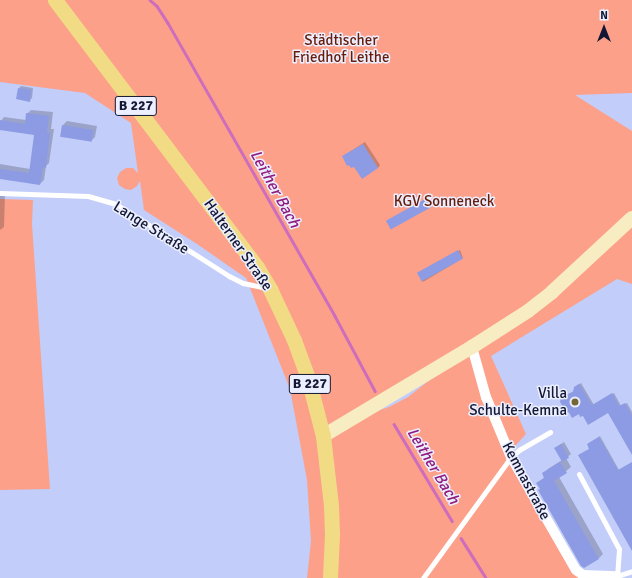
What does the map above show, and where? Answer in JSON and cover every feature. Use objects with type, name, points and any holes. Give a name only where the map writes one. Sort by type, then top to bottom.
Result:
[{"type":"main road","name":"Halterner Straße","points":[[55,0],[217,213],[257,267],[270,289],[294,340],[306,372],[323,436],[331,505],[332,534],[330,578]]},
{"type":"street","points":[[323,436],[472,347],[528,311],[552,292],[632,218]]},
{"type":"street","name":"Kemnastraße","points":[[472,347],[486,397],[512,457],[576,570],[583,574],[617,576]]},
{"type":"lane","name":"Lange Straße","points":[[0,193],[59,194],[101,199],[116,204],[229,276],[243,283],[270,289]]},
{"type":"lane","points":[[424,578],[512,457],[520,450],[550,432]]},
{"type":"lane","points":[[578,474],[619,549],[617,576],[632,571]]},
{"type":"green space","points":[[0,0],[53,0],[268,290],[324,436],[352,419],[389,407],[408,397],[465,352],[324,435],[273,293],[56,0],[632,0],[632,93],[575,95],[632,131],[632,284],[617,279],[491,356],[526,434],[506,456],[579,578],[307,578],[311,541],[307,480],[290,389],[246,278],[144,210],[140,181],[137,186],[131,190],[125,189],[119,185],[117,178],[120,172],[126,168],[133,168],[138,173],[131,123],[85,93],[0,82]]},
{"type":"green space","points":[[0,199],[33,200],[32,224],[50,489],[0,490]]},
{"type":"building","points":[[18,88],[31,90],[30,102],[16,99]]},
{"type":"building","points":[[26,113],[49,116],[47,132],[50,133],[46,168],[43,167],[40,185],[0,179],[0,169],[29,173],[34,135],[0,130],[0,120],[25,124]]},
{"type":"building","points":[[62,125],[94,130],[92,142],[60,137]]},
{"type":"building","points":[[363,144],[378,168],[362,179],[354,167],[351,168],[349,165],[347,166],[342,156]]},
{"type":"building","points":[[427,198],[432,207],[391,230],[386,221]]},
{"type":"building","points":[[458,250],[463,259],[422,282],[417,273]]},
{"type":"building","points":[[579,384],[592,405],[612,393],[619,406],[625,403],[632,416],[632,455],[608,413],[588,425],[583,416],[580,417],[579,414],[572,418],[569,412],[567,413],[560,402],[561,397],[573,392],[574,387]]},
{"type":"building","points":[[599,437],[618,470],[632,462],[632,551],[578,455],[589,449],[587,444]]},
{"type":"building","points":[[561,444],[569,458],[562,462],[554,448]]},
{"type":"building","points":[[560,462],[567,473],[554,481],[599,559],[584,568],[581,566],[538,490],[540,489],[536,483],[544,478],[542,473]]},
{"type":"waterway","name":"Leither Bach","points":[[150,0],[157,6],[168,23],[335,316],[375,391]]},
{"type":"waterway","name":"Leither Bach","points":[[394,424],[452,521]]},
{"type":"waterway","name":"Leither Bach","points":[[461,538],[486,578]]},
{"type":"place","name":"Villa Schulte-Kemna","points":[[575,402]]},
{"type":"park label","name":"Städtischer Friedhof Leithe","points":[[341,48]]},
{"type":"park label","name":"KGV Sonneneck","points":[[444,202]]}]
